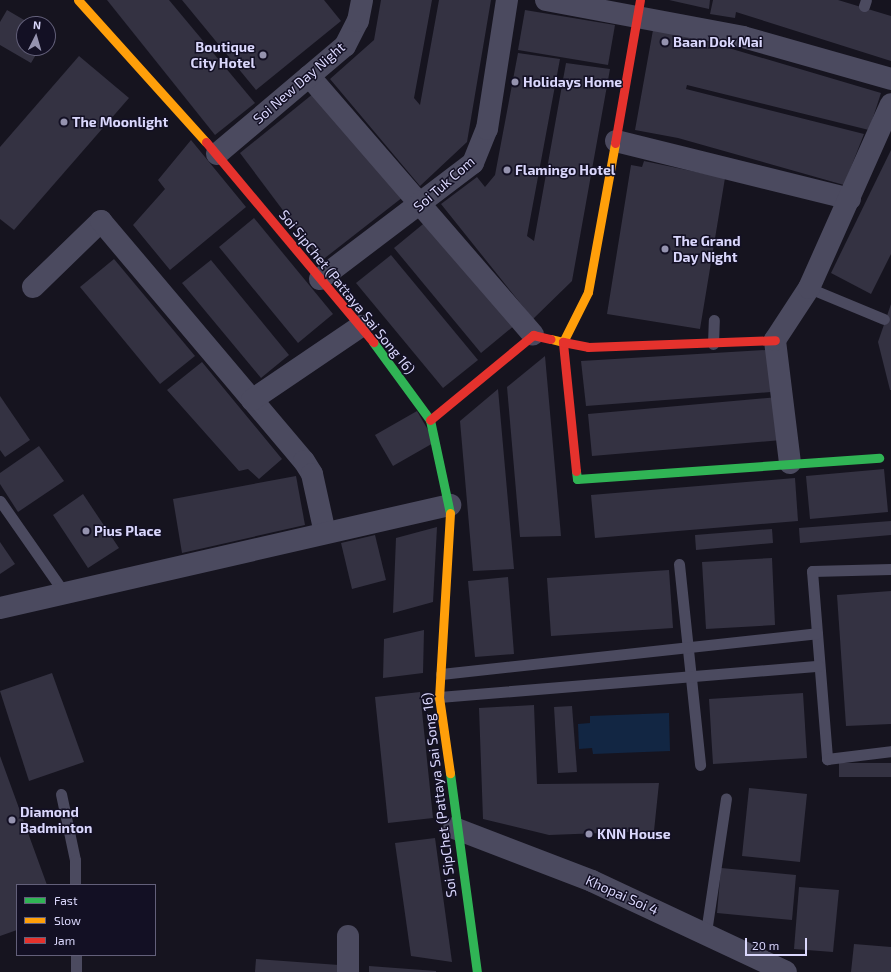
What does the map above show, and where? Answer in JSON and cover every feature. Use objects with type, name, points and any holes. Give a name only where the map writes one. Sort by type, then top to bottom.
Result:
[{"type":"street","name":"Soi SipChet (Pattaya Sai Song 16)","points":[[78,0],[217,154],[320,279],[361,326],[430,420],[450,505],[439,697],[454,828],[477,972]]},
{"type":"street","name":"Soi New Day Night","points":[[217,154],[309,76],[352,36],[362,0]]},
{"type":"street","name":"Soi Tuk Com","points":[[320,279],[422,204],[473,163],[482,147],[507,0]]},
{"type":"street","points":[[546,0],[638,8],[891,79]]},
{"type":"street","points":[[638,8],[616,141],[588,292],[563,342],[577,479],[879,458]]},
{"type":"street","points":[[309,76],[422,204],[533,335],[588,347],[713,344],[775,340]]},
{"type":"street","points":[[790,463],[775,340],[809,288],[850,199],[891,104]]},
{"type":"street","points":[[616,141],[850,199]]},
{"type":"street","points":[[33,287],[101,221],[252,400],[312,474],[325,533]]},
{"type":"street","points":[[252,400],[361,326]]},
{"type":"street","points":[[430,420],[533,335]]},
{"type":"street","points":[[0,608],[450,505]]},
{"type":"street","name":"Khopai Soi 4","points":[[454,828],[592,881],[706,932],[786,972]]},
{"type":"street","points":[[348,936],[348,972]]},
{"type":"lane","points":[[809,288],[884,319]]},
{"type":"lane","points":[[713,344],[714,320]]},
{"type":"lane","points":[[0,501],[65,594]]},
{"type":"lane","points":[[678,564],[700,765]]},
{"type":"lane","points":[[891,569],[812,571],[827,759],[891,751]]},
{"type":"lane","points":[[441,674],[817,633]]},
{"type":"lane","points":[[439,697],[819,666]]},
{"type":"lane","points":[[61,794],[75,860],[75,884]]},
{"type":"lane","points":[[706,932],[726,798]]},
{"type":"lane","points":[[76,956],[76,972]]},
{"type":"water","points":[[669,713],[670,751],[593,754],[592,748],[579,749],[578,724],[590,723],[590,716]]},
{"type":"building","points":[[107,0],[169,0],[255,103],[215,135]]},
{"type":"building","name":"Boutique City Hotel","points":[[182,0],[324,0],[341,21],[256,90]]},
{"type":"building","points":[[381,0],[432,0],[414,98],[420,105],[439,0],[491,0],[467,142],[420,186],[330,79],[374,40]]},
{"type":"building","points":[[669,0],[710,0],[709,9]]},
{"type":"building","points":[[713,0],[838,0],[891,16],[891,61],[736,12],[735,18],[710,14]]},
{"type":"building","points":[[7,10],[17,16],[16,16],[16,54],[0,45],[0,22]]},
{"type":"building","points":[[525,10],[615,25],[608,65],[518,50]]},
{"type":"building","points":[[653,30],[695,38],[881,93],[869,130],[687,85],[686,89],[864,134],[844,185],[678,138],[635,130]]},
{"type":"building","points":[[518,53],[560,59],[527,236],[534,241],[566,63],[610,69],[572,281],[533,319],[441,204],[477,177],[485,187],[495,175]]},
{"type":"building","points":[[19,56],[35,56],[31,63]]},
{"type":"building","name":"The Moonlight","points":[[79,56],[129,98],[14,230],[0,219],[0,147]]},
{"type":"building","points":[[314,93],[403,197],[321,261],[240,153]]},
{"type":"building","points":[[191,140],[246,207],[170,270],[133,225],[165,189],[158,180]]},
{"type":"building","points":[[891,150],[891,254],[871,294],[831,273]]},
{"type":"building","name":"The Grand Day Night","points":[[644,161],[725,178],[700,329],[607,314],[631,165],[642,167]]},
{"type":"building","points":[[254,218],[333,314],[298,343],[219,247]]},
{"type":"building","points":[[428,220],[515,325],[481,353],[394,248]]},
{"type":"building","points":[[391,255],[478,360],[443,388],[356,283]]},
{"type":"building","points":[[114,259],[195,356],[160,384],[80,287]]},
{"type":"building","points":[[211,260],[289,355],[261,378],[182,283]]},
{"type":"building","points":[[891,304],[891,390],[890,390],[878,342]]},
{"type":"building","points":[[766,350],[771,392],[586,406],[581,361]]},
{"type":"building","points":[[545,356],[561,536],[520,537],[507,387]]},
{"type":"building","points":[[202,362],[282,459],[259,479],[248,469],[239,471],[167,390]]},
{"type":"building","points":[[498,389],[514,569],[473,571],[460,421]]},
{"type":"building","points":[[0,396],[30,440],[5,457],[0,450]]},
{"type":"building","points":[[778,397],[782,440],[592,456],[588,414]]},
{"type":"building","points":[[417,411],[435,442],[393,466],[375,435]]},
{"type":"building","points":[[39,446],[64,481],[18,512],[0,484],[0,473]]},
{"type":"building","points":[[884,469],[888,512],[810,519],[806,476]]},
{"type":"building","points":[[296,476],[305,525],[182,553],[173,499]]},
{"type":"building","points":[[795,478],[798,521],[595,538],[591,495]]},
{"type":"building","name":"Pius Place","points":[[83,494],[119,548],[88,568],[53,515]]},
{"type":"building","points":[[891,521],[891,535],[800,543],[799,528]]},
{"type":"building","points":[[437,527],[433,602],[393,613],[396,538]]},
{"type":"building","points":[[772,529],[773,543],[696,550],[695,535]]},
{"type":"building","points":[[375,535],[386,580],[352,589],[341,543]]},
{"type":"building","points":[[0,542],[15,564],[0,574]]},
{"type":"building","points":[[772,558],[775,625],[706,629],[702,562]]},
{"type":"building","points":[[669,570],[673,628],[551,636],[547,578]]},
{"type":"building","points":[[508,577],[514,654],[475,657],[468,581]]},
{"type":"building","points":[[891,591],[891,724],[846,726],[837,595]]},
{"type":"building","points":[[424,630],[423,673],[383,678],[384,639]]},
{"type":"building","points":[[52,673],[84,762],[29,781],[0,691]]},
{"type":"building","points":[[420,692],[433,818],[388,823],[375,697]]},
{"type":"building","points":[[803,693],[807,758],[713,764],[709,699]]},
{"type":"building","points":[[534,705],[537,784],[659,783],[654,831],[549,835],[483,819],[479,708]]},
{"type":"building","points":[[572,706],[577,772],[558,773],[554,707]]},
{"type":"building","name":"Diamond Badminton","points":[[0,756],[47,884],[16,884],[16,930],[0,936]]},
{"type":"building","points":[[839,763],[891,763],[891,777],[839,777]]},
{"type":"building","points":[[749,788],[807,794],[800,862],[742,856]]},
{"type":"building","points":[[435,838],[452,962],[411,956],[395,843]]},
{"type":"building","points":[[721,868],[796,875],[792,920],[717,913]]},
{"type":"building","points":[[799,887],[839,890],[833,952],[794,949]]},
{"type":"building","points":[[854,944],[891,947],[891,972],[851,972]]},
{"type":"building","points":[[256,959],[339,965],[339,972],[255,972]]},
{"type":"building","points":[[369,966],[436,971],[436,972],[369,972]]},
{"type":"traffic: fast","points":[[373,342],[430,420],[450,513]]},
{"type":"traffic: fast","points":[[576,471],[577,479],[879,458]]},
{"type":"traffic: fast","points":[[450,773],[477,972]]},
{"type":"traffic: slow","points":[[78,0],[206,142]]},
{"type":"traffic: slow","points":[[551,339],[563,342],[588,292],[615,143]]},
{"type":"traffic: slow","points":[[450,513],[439,697],[450,773]]},
{"type":"traffic: jam","points":[[615,143],[640,0]]},
{"type":"traffic: jam","points":[[206,142],[373,342]]},
{"type":"traffic: jam","points":[[430,420],[533,335],[551,339]]},
{"type":"traffic: jam","points":[[576,471],[563,342],[588,347],[775,340]]},
{"type":"place","name":"Baan Dok Mai","points":[[665,42]]},
{"type":"place","name":"Boutique City Hotel","points":[[263,55]]},
{"type":"place","name":"Holidays Home","points":[[515,82]]},
{"type":"place","name":"The Moonlight","points":[[64,122]]},
{"type":"place","name":"Flamingo Hotel","points":[[507,170]]},
{"type":"place","name":"The Grand Day Night","points":[[665,249]]},
{"type":"place","name":"Pius Place","points":[[86,531]]},
{"type":"place","name":"Diamond Badminton","points":[[12,820]]},
{"type":"place","name":"KNN House","points":[[589,834]]}]
